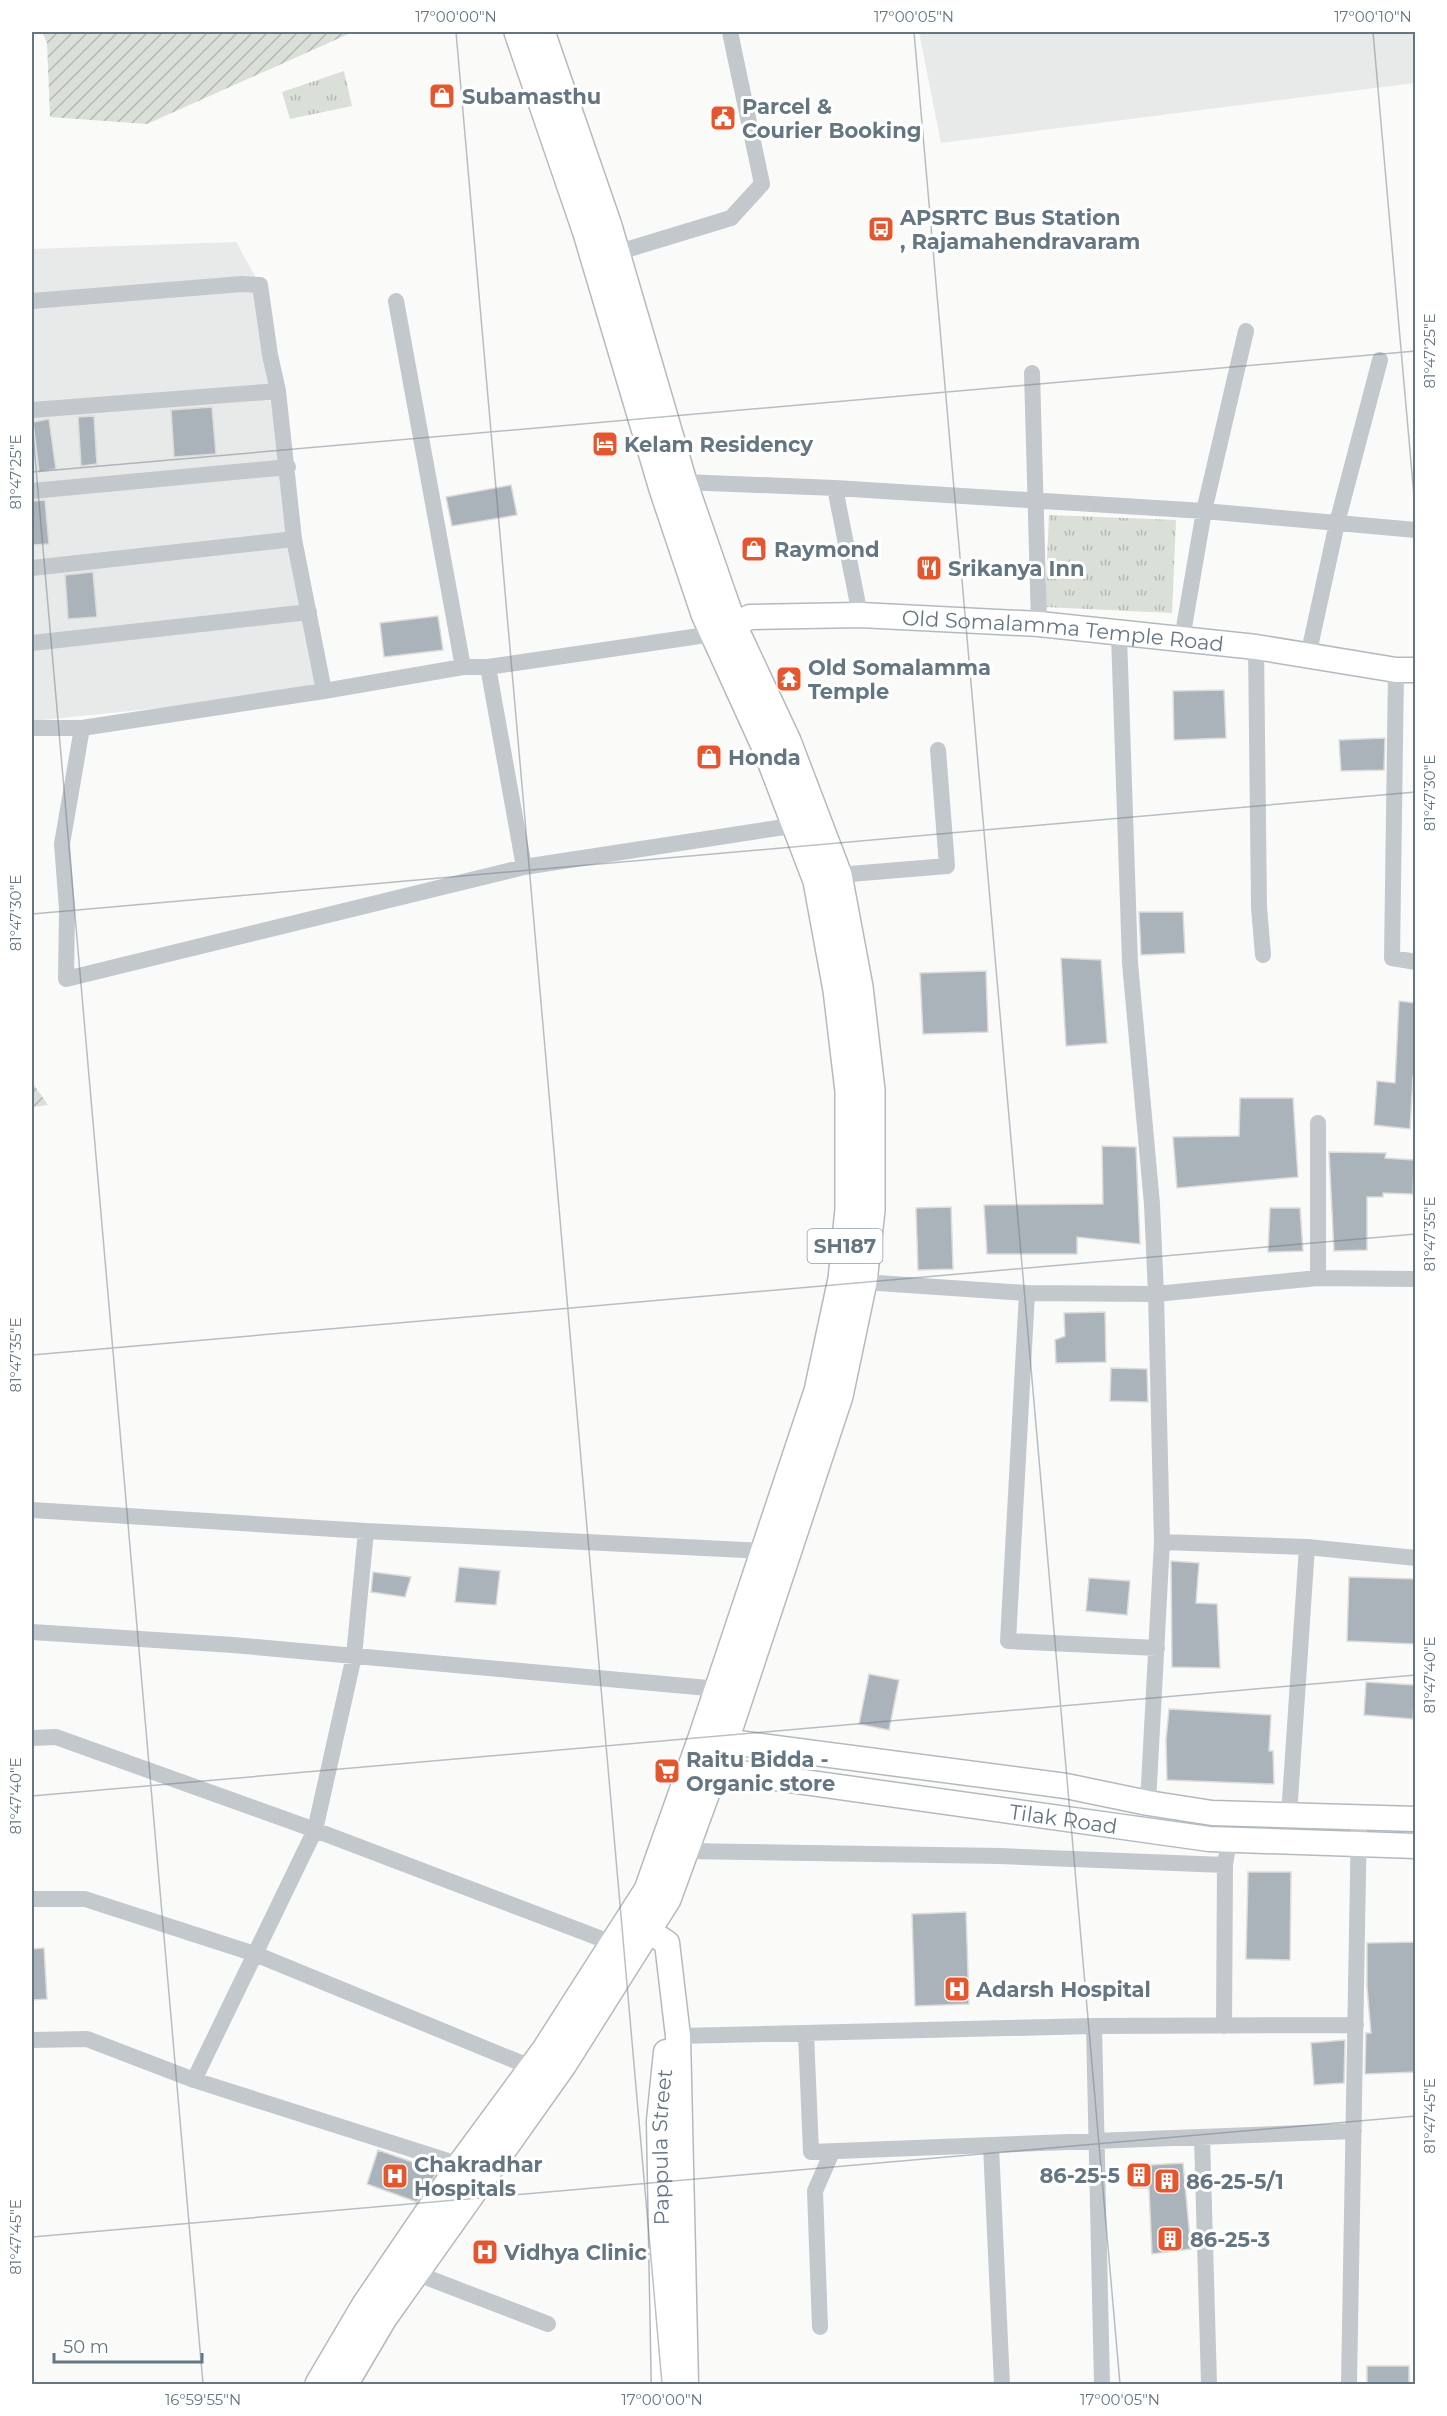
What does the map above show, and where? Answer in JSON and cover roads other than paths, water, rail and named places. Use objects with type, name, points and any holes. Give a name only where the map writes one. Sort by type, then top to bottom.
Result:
[{"type":"main road","name":"SH187","points":[[344,2385],[383,2318],[563,2064],[639,1925],[648,1890],[713,1741],[839,1396],[863,1282],[871,1210],[871,1090],[859,987],[838,874],[787,741],[723,630],[663,489],[587,233],[518,32]]},
{"type":"main road","name":"SH187","points":[[542,32],[616,253],[683,482],[730,664],[767,750],[817,880],[837,990],[849,1091],[849,1209],[842,1279],[818,1391],[719,1689],[713,1741]]},
{"type":"main road","name":"SH187","points":[[318,2385],[365,2306],[461,2165],[533,2068],[615,1944],[668,1899],[685,1851],[703,1767]]},
{"type":"street","points":[[616,253],[731,218],[762,184],[730,32]]},
{"type":"street","points":[[32,301],[242,284],[260,285],[270,355],[278,391],[294,539],[324,692]]},
{"type":"street","points":[[396,302],[463,667]]},
{"type":"street","points":[[1182,639],[1204,511],[1246,331]]},
{"type":"street","points":[[1308,656],[1337,524],[1380,360]]},
{"type":"street","points":[[1032,372],[1039,624]]},
{"type":"street","points":[[32,410],[278,391]]},
{"type":"street","points":[[32,491],[288,467]]},
{"type":"street","points":[[683,482],[835,488],[1204,511],[1416,530]]},
{"type":"street","points":[[835,488],[860,615]]},
{"type":"street","points":[[32,568],[294,539]]},
{"type":"street","points":[[32,643],[309,612]]},
{"type":"street","name":"Old Somalamma Temple Road","points":[[723,630],[750,617],[860,615],[1039,624],[1256,647],[1406,670]]},
{"type":"street","points":[[32,728],[82,728],[324,692],[463,667],[488,667],[723,630]]},
{"type":"street","points":[[1119,634],[1130,963],[1152,1204],[1156,1294],[1162,1542],[1148,1803]]},
{"type":"street","points":[[1256,647],[1259,907],[1263,955]]},
{"type":"street","points":[[488,667],[524,867]]},
{"type":"street","points":[[1406,670],[1392,958],[1416,962]]},
{"type":"street","points":[[82,728],[63,844],[68,909],[66,979],[524,867],[797,825]]},
{"type":"street","points":[[838,874],[947,866],[938,750]]},
{"type":"street","points":[[1318,1123],[1318,1278]]},
{"type":"street","points":[[863,1282],[1027,1293],[1156,1294],[1318,1278],[1416,1279]]},
{"type":"street","points":[[1027,1293],[1008,1641],[1157,1648]]},
{"type":"street","points":[[32,1510],[366,1531],[765,1551]]},
{"type":"street","points":[[194,2080],[315,1830],[354,1656],[366,1531]]},
{"type":"street","points":[[1162,1542],[1307,1547],[1416,1558]]},
{"type":"street","points":[[1289,1815],[1307,1547]]},
{"type":"street","points":[[32,1632],[354,1656],[719,1689]]},
{"type":"street","points":[[32,1738],[56,1737],[315,1830],[615,1944]]},
{"type":"street","name":"Tilak Road","points":[[713,1741],[1066,1786],[1148,1803],[1212,1812],[1416,1819]]},
{"type":"street","name":"Tilak Road","points":[[703,1767],[1209,1839],[1416,1846]]},
{"type":"street","points":[[1349,2385],[1359,1818]]},
{"type":"street","points":[[1224,2026],[1225,1865],[1229,1840]]},
{"type":"street","points":[[685,1851],[1000,1856],[1225,1865]]},
{"type":"street","points":[[32,1899],[85,1899],[255,1954],[533,2068]]},
{"type":"street","name":"Pappula Street","points":[[639,1925],[667,1943],[673,1984],[678,2036],[686,2385]]},
{"type":"street","name":"Pappula Street","points":[[664,2385],[659,2121],[673,1984]]},
{"type":"street","points":[[678,2036],[1094,2026],[1356,2025]]},
{"type":"street","points":[[1094,2026],[1102,2385]]},
{"type":"street","points":[[806,2034],[811,2152],[1354,2131]]},
{"type":"street","points":[[32,2040],[87,2039],[194,2080],[461,2165]]},
{"type":"street","points":[[1202,2138],[1209,2385]]},
{"type":"street","points":[[991,2146],[1002,2385]]},
{"type":"street","points":[[820,2327],[815,2191],[832,2152]]},
{"type":"street","points":[[415,2273],[548,2324]]},
{"type":"place","name":"Subamasthu","points":[[442,96]]},
{"type":"place","name":"Parcel & Courier Booking","points":[[723,118]]},
{"type":"place","name":"APSRTC Bus Station , Rajamahendravaram","points":[[881,229]]},
{"type":"place","name":"Kelam Residency","points":[[605,444]]},
{"type":"place","name":"Raymond","points":[[754,549]]},
{"type":"place","name":"Srikanya Inn","points":[[929,568]]},
{"type":"place","name":"Old Somalamma Temple","points":[[789,679]]},
{"type":"place","name":"Honda","points":[[709,757]]},
{"type":"place","name":"Raitu Bidda - Organic store","points":[[667,1771]]},
{"type":"place","name":"Adarsh Hospital","points":[[957,1989]]},
{"type":"place","name":"86-25-5","points":[[1139,2175]]},
{"type":"place","name":"Chakradhar Hospitals","points":[[395,2176]]},
{"type":"place","name":"86-25-5/1","points":[[1167,2181]]},
{"type":"place","name":"86-25-3","points":[[1170,2239]]},
{"type":"place","name":"Vidhya Clinic","points":[[485,2252]]}]
